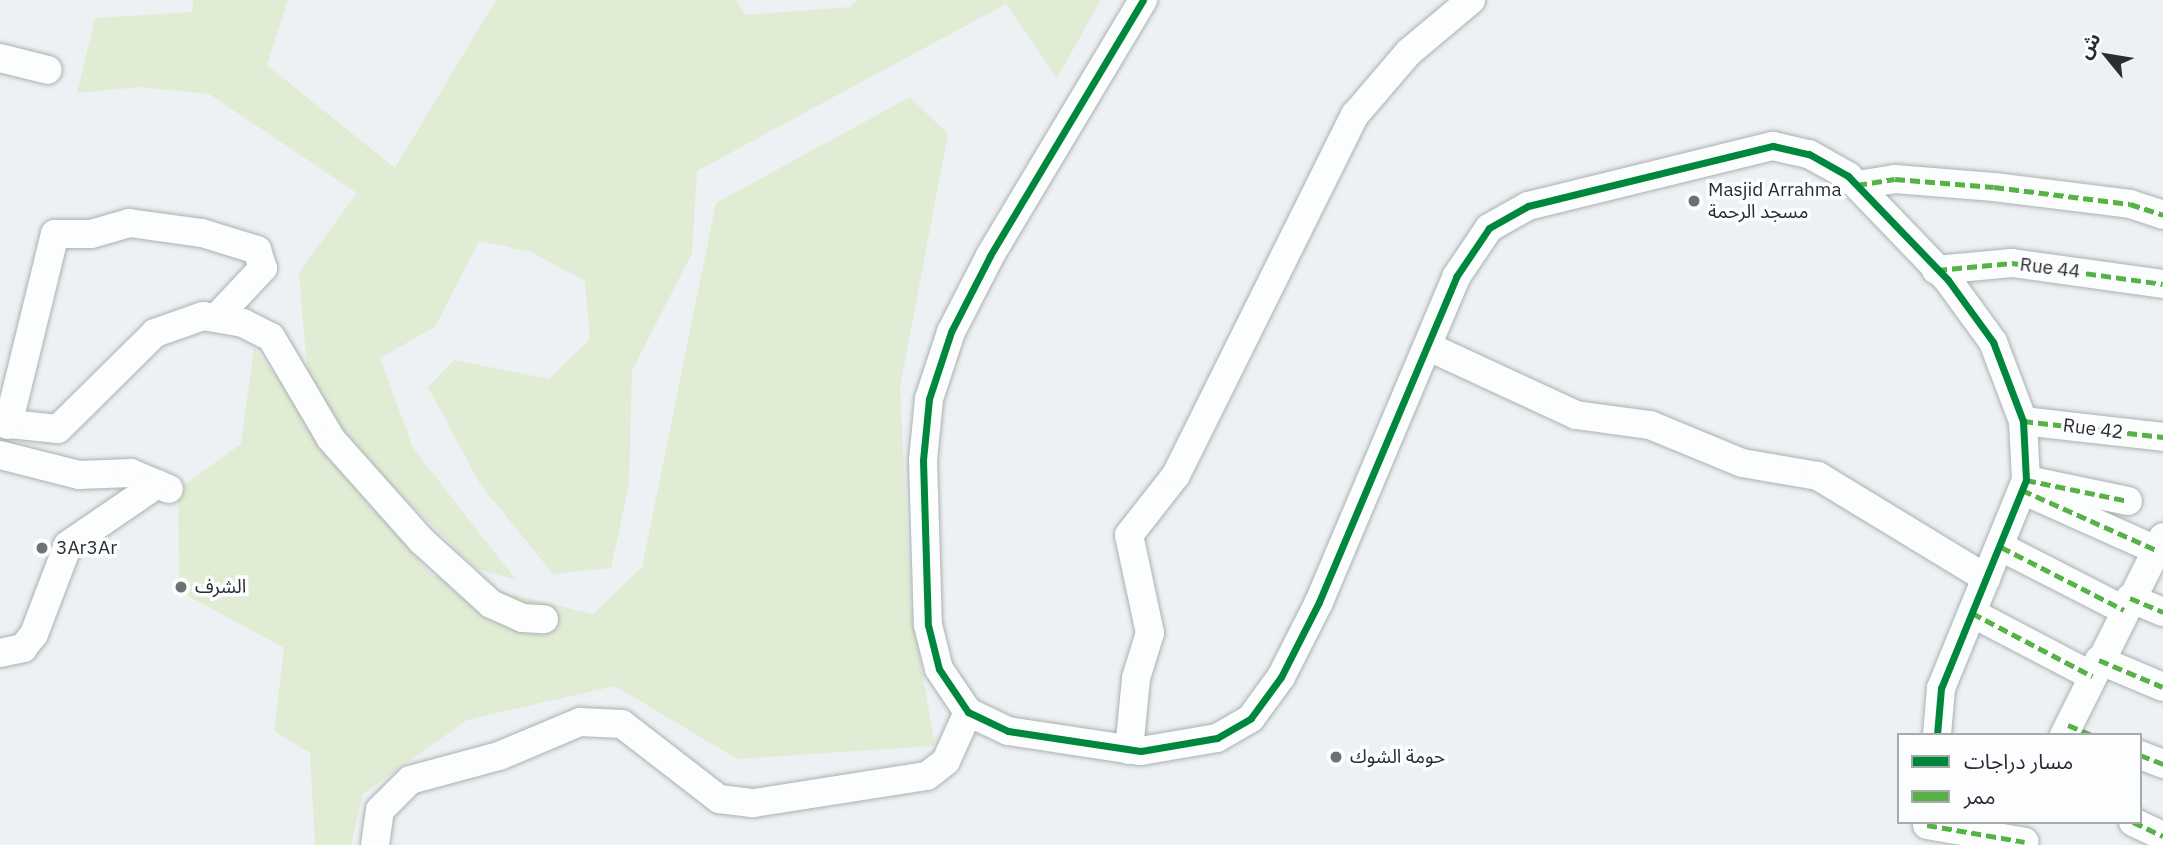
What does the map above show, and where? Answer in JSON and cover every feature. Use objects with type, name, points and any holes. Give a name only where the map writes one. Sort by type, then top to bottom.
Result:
[{"type":"street","points":[[1143,0],[990,256],[951,332],[929,399],[923,460],[928,625],[939,669],[968,712],[1008,731],[1129,750],[1217,738],[1264,706],[1319,602],[1429,347],[1456,277],[1478,244],[1502,217],[1528,206],[1773,146],[1809,154],[1857,185],[1936,270],[1993,342],[2023,421],[2024,485],[2001,547],[1941,688],[1937,733]]},
{"type":"street","points":[[1129,750],[1136,678],[1150,634],[1130,551],[1134,526],[1176,475],[1355,115],[1409,52],[1471,0]]},
{"type":"street","points":[[0,58],[48,70]]},
{"type":"street","points":[[1857,185],[1895,179],[1994,187],[2130,204],[2163,215]]},
{"type":"street","points":[[218,316],[263,268],[257,250],[139,224],[55,234],[3,423],[64,427],[142,342],[184,320],[218,316],[271,337],[343,454],[471,589],[513,615],[544,619]]},
{"type":"street","name":"Rue 44","points":[[1936,270],[2012,263],[2163,284]]},
{"type":"street","points":[[1429,347],[1576,415],[1650,425],[1742,463],[1818,476],[1986,579]]},
{"type":"street","name":"Rue 42","points":[[2023,421],[2163,437]]},
{"type":"street","points":[[0,455],[79,475],[131,473],[163,487],[68,545],[34,634],[23,648],[0,653]]},
{"type":"street","points":[[2024,485],[2128,501]]},
{"type":"street","points":[[2024,485],[2160,544],[2096,668],[2075,732]]},
{"type":"street","points":[[2001,547],[2127,604],[2163,612]]},
{"type":"street","points":[[1972,613],[2096,668],[2163,687]]},
{"type":"street","points":[[375,845],[380,810],[410,780],[499,756],[580,722],[622,724],[719,799],[754,803],[928,776],[946,761],[968,712]]},
{"type":"street","points":[[2142,756],[2163,764]]},
{"type":"street","points":[[2137,824],[2163,836]]},
{"type":"street","points":[[1926,831],[2027,836]]},
{"type":"green space","points":[[193,0],[288,0],[267,65],[395,168],[496,0],[736,0],[746,15],[850,7],[858,0],[1101,0],[1057,78],[1006,4],[697,171],[692,253],[632,371],[629,484],[611,568],[553,574],[480,484],[428,387],[454,360],[549,379],[590,339],[585,281],[531,252],[479,241],[435,327],[380,358],[413,448],[516,580],[477,569],[352,447],[307,369],[299,272],[357,193],[209,94],[140,87],[77,93],[95,18],[192,12]]},
{"type":"green space","points":[[910,97],[948,134],[900,388],[911,606],[935,746],[737,759],[615,686],[467,720],[363,794],[351,845],[315,845],[310,753],[274,731],[284,648],[179,591],[178,489],[241,444],[254,348],[431,575],[593,614],[642,567],[716,203]]},
{"type":"marked path","points":[[1857,185],[1895,179],[1994,187],[2130,204],[2163,215]]},
{"type":"marked path","points":[[1937,270],[2012,263],[2163,284]]},
{"type":"marked path","points":[[2023,421],[2163,437]]},
{"type":"marked path","points":[[2026,480],[2128,501]]},
{"type":"marked path","points":[[2022,490],[2156,550]]},
{"type":"marked path","points":[[2001,547],[2124,610]]},
{"type":"marked path","points":[[2130,598],[2163,612]]},
{"type":"marked path","points":[[1972,613],[2092,676]]},
{"type":"marked path","points":[[2099,660],[2163,687]]},
{"type":"marked path","points":[[2068,725],[2087,733]]},
{"type":"marked path","points":[[2142,756],[2163,764]]},
{"type":"marked path","points":[[2137,824],[2163,836]]},
{"type":"marked path","points":[[1927,825],[2025,842]]},
{"type":"cycle path","points":[[1143,0],[990,256],[951,332],[929,399],[923,460],[928,625],[939,669],[968,712],[1008,731],[1141,751],[1217,738],[1251,718],[1281,677],[1319,602],[1456,277],[1489,228],[1528,206],[1773,146],[1809,154],[1848,176],[1948,280],[1993,342],[2023,421],[2026,480],[1941,688],[1937,733]]},
{"type":"place","name":"Masjid Arrahma مسجد الرحمة","points":[[1694,201]]},
{"type":"place","name":"3Ar3Ar","points":[[42,548]]},
{"type":"place","name":"الشرف","points":[[181,587]]},
{"type":"place","name":"حومة الشوك","points":[[1336,757]]}]
